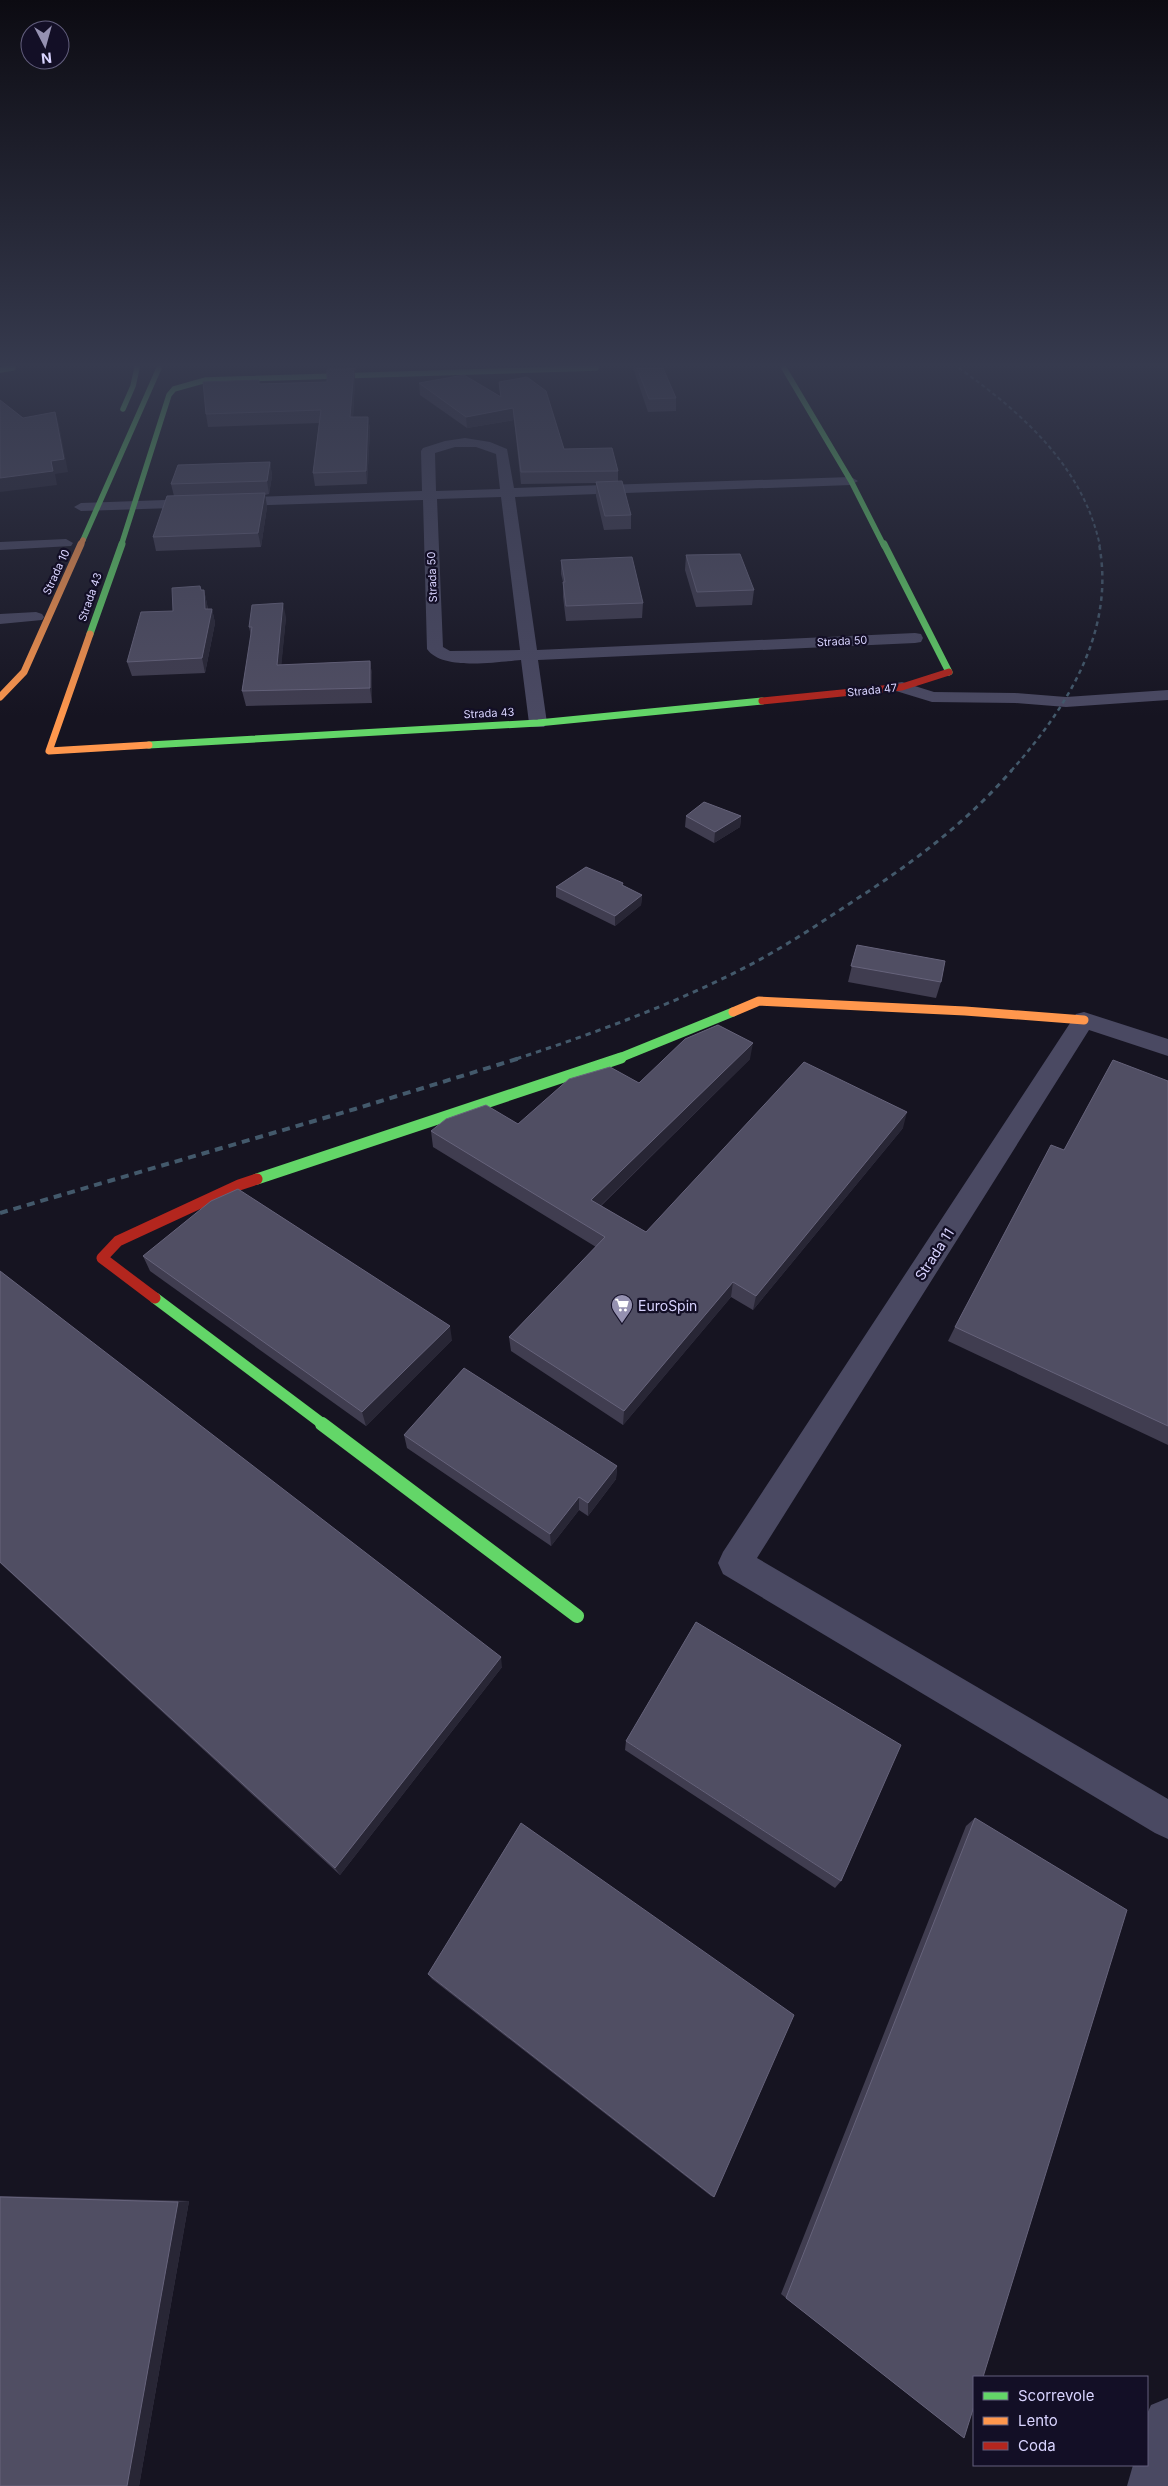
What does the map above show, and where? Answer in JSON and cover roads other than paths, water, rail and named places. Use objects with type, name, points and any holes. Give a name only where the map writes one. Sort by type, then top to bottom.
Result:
[{"type":"street","name":"Strada 10","points":[[0,696],[24,672],[109,484]]},
{"type":"street","name":"Strada 43","points":[[142,484],[49,751],[538,722]]},
{"type":"street","name":"Strada 50","points":[[429,484],[435,648],[446,656],[463,658],[528,656],[915,638]]},
{"type":"street","name":"Strada 50","points":[[506,484],[538,722]]},
{"type":"street","points":[[79,511],[100,506],[136,504],[764,484]]},
{"type":"street","name":"Strada 47","points":[[538,722],[902,687],[949,672],[852,484]]},
{"type":"street","points":[[79,511],[88,493]]},
{"type":"street","points":[[0,546],[66,543]]},
{"type":"street","name":"Strada 10","points":[[0,696],[46,592]]},
{"type":"street","points":[[0,619],[36,617]]},
{"type":"street","points":[[902,687],[932,697],[1016,698],[1051,701],[1103,701],[1168,695]]},
{"type":"street","points":[[577,1616],[102,1258],[118,1241],[239,1185],[620,1058],[759,1001],[965,1011],[1084,1020],[1168,1048]]},
{"type":"street","name":"Strada 11","points":[[1084,1020],[735,1563],[1168,1820]]},
{"type":"street","points":[[1152,2486],[1168,2422]]},
{"type":"railway","points":[[1076,484],[1092,517],[1100,546]]},
{"type":"railway","points":[[1011,771],[1050,722],[1082,667],[1093,638],[1100,608],[1102,576],[1099,544]]},
{"type":"railway","points":[[516,1059],[605,1028],[692,993],[776,950],[879,884],[940,840],[995,789],[1012,770]]},
{"type":"railway","points":[[0,1213],[355,1109],[520,1058]]},
{"type":"place","name":"EuroSpin","points":[[622,1324]]}]
